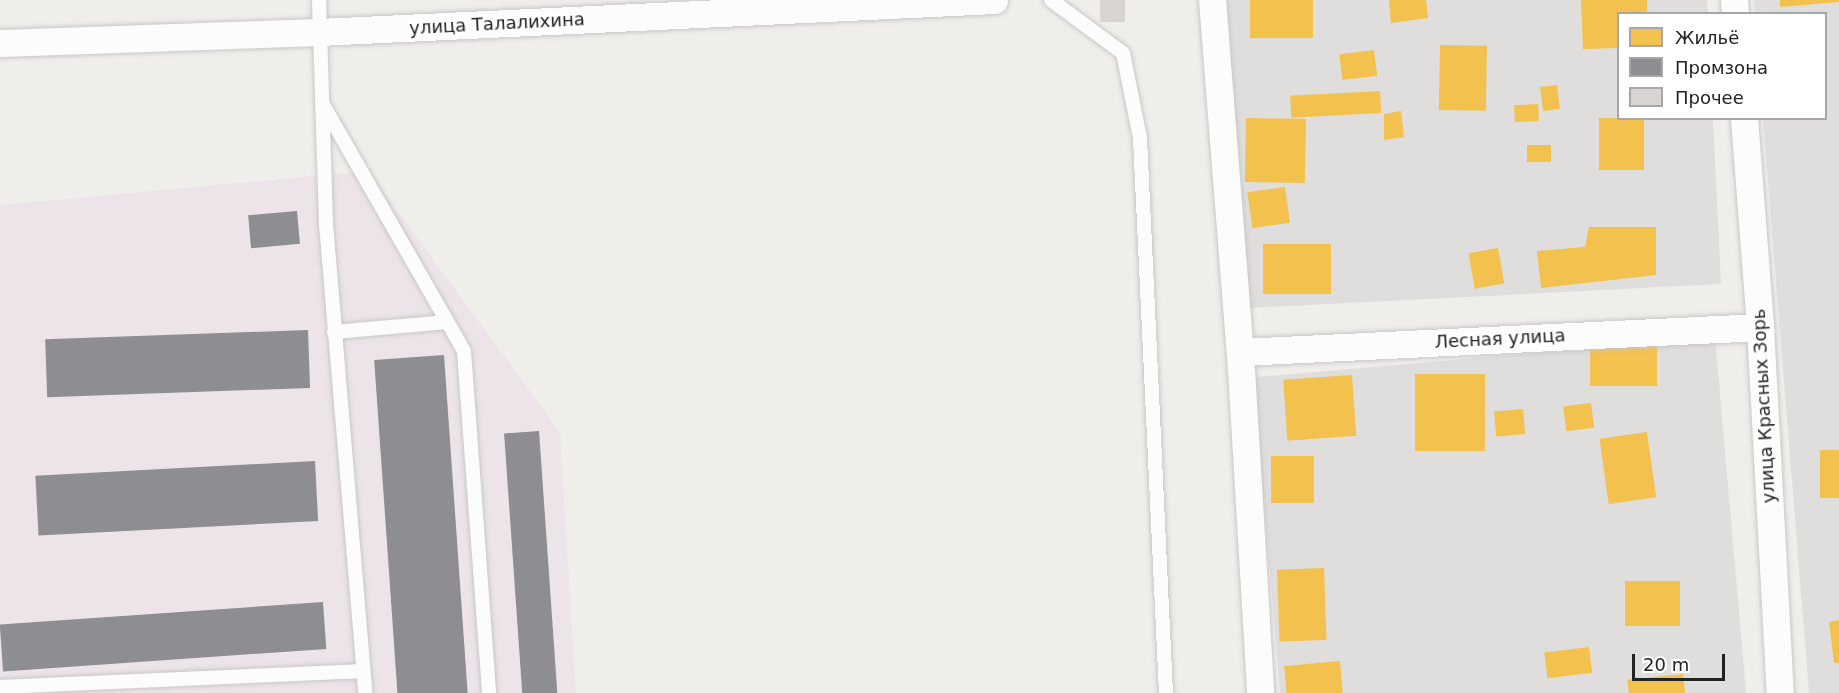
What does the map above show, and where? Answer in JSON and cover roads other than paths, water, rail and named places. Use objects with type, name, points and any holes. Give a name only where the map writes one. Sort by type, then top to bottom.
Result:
[{"type":"street","name":"улица Талалихина","points":[[0,43],[320,32],[994,0]]},
{"type":"street","points":[[1212,0],[1240,351],[1260,693]]},
{"type":"street","name":"улица Красных Зорь","points":[[1744,120],[1761,327],[1780,693]]},
{"type":"street","name":"Лесная улица","points":[[1240,351],[1761,327]]},
{"type":"lane","points":[[319,0],[321,101],[334,332],[365,693]]},
{"type":"lane","points":[[1051,0],[1123,53],[1140,138],[1166,693]]},
{"type":"lane","points":[[321,101],[464,351],[489,693]]},
{"type":"lane","points":[[334,332],[447,322]]},
{"type":"lane","points":[[0,687],[363,670]]}]
